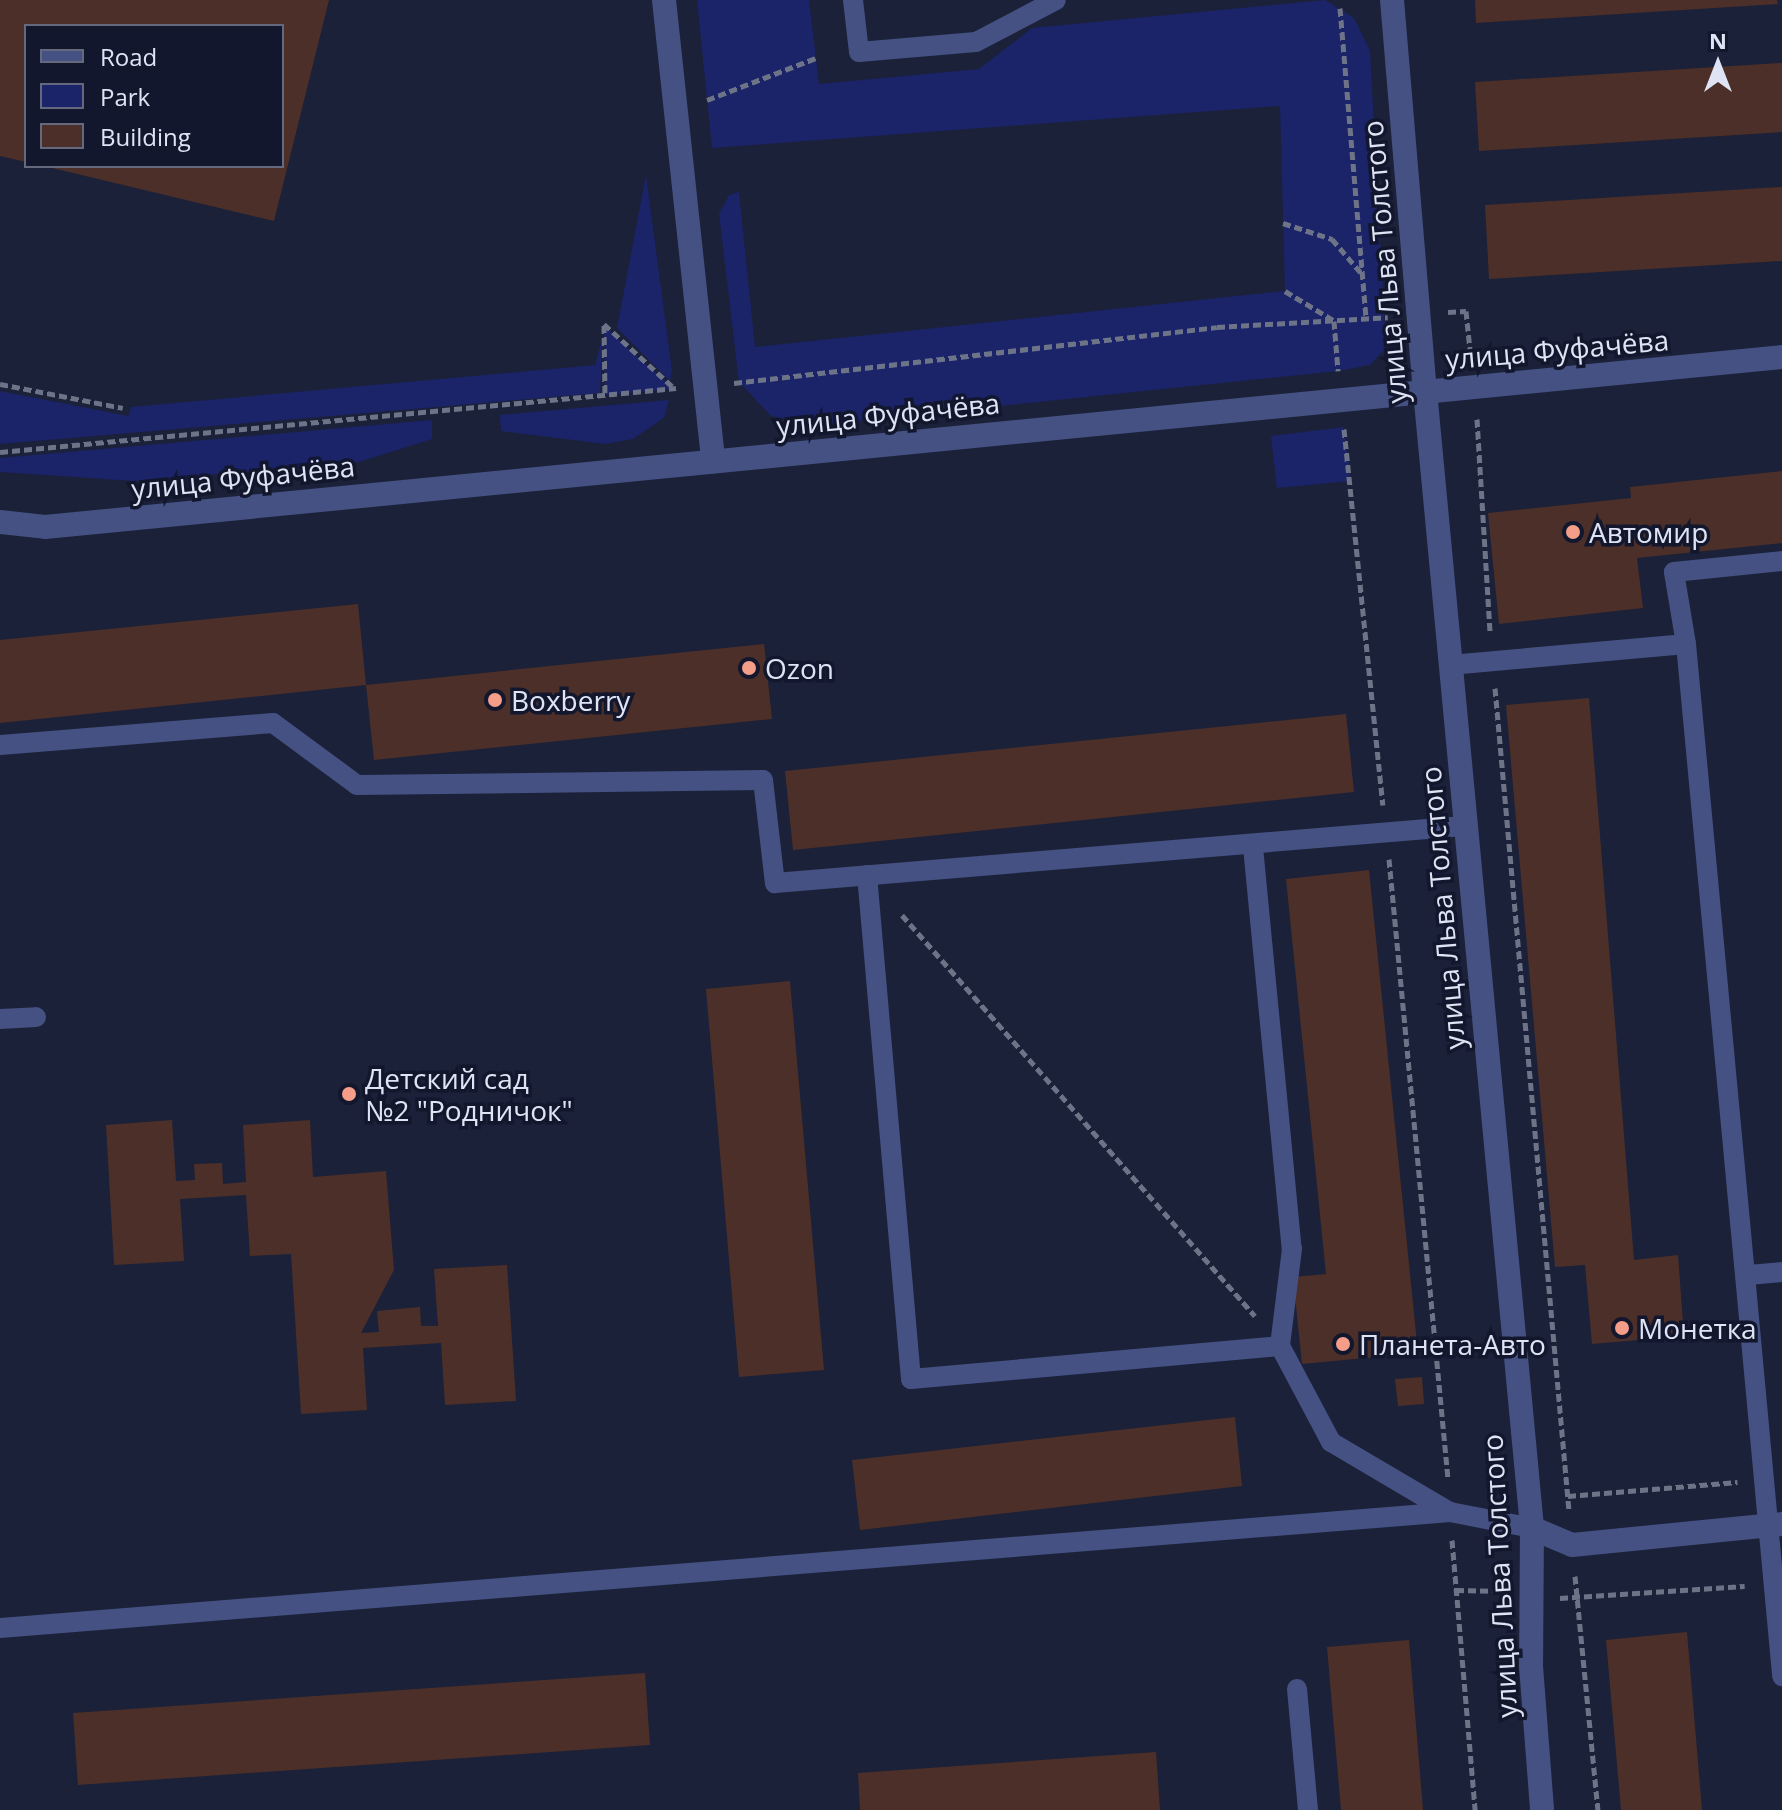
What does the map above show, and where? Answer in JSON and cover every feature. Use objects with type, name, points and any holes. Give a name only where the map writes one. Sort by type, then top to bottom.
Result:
[{"type":"street","points":[[664,0],[713,461]]},
{"type":"street","name":"улица Льва Толстого","points":[[1392,0],[1464,826],[1532,1528],[1542,1810]]},
{"type":"street","name":"улица Фуфачёва","points":[[0,522],[45,527],[1782,357]]},
{"type":"street","points":[[0,533],[45,527]]},
{"type":"street","points":[[1532,1528],[1572,1545],[1775,1524]]},
{"type":"lane","points":[[853,0],[859,52],[976,42],[1056,0]]},
{"type":"lane","points":[[1782,561],[1674,572],[1686,644],[1763,1480],[1775,1524],[1773,1583],[1782,1676]]},
{"type":"lane","points":[[1450,665],[1686,644]]},
{"type":"lane","points":[[0,745],[273,723],[357,785],[763,780],[775,883],[1253,847],[1464,826]]},
{"type":"lane","points":[[1253,847],[1292,1249],[1280,1346],[1331,1442],[1450,1512]]},
{"type":"lane","points":[[867,875],[911,1379],[1280,1346]]},
{"type":"lane","points":[[0,1019],[36,1017]]},
{"type":"lane","points":[[1745,1275],[1782,1272]]},
{"type":"lane","points":[[0,1628],[1450,1512],[1532,1528]]},
{"type":"lane","points":[[1297,1689],[1308,1810]]},
{"type":"path","points":[[1340,8],[1366,319]]},
{"type":"path","points":[[707,100],[816,58]]},
{"type":"path","points":[[1283,223],[1332,239],[1362,275]]},
{"type":"path","points":[[1285,291],[1334,321]]},
{"type":"path","points":[[1447,312],[1466,311],[1471,361]]},
{"type":"path","points":[[0,452],[705,386],[1217,327],[1388,317]]},
{"type":"path","points":[[1334,321],[1338,371]]},
{"type":"path","points":[[605,395],[604,324],[675,389]]},
{"type":"path","points":[[0,384],[123,408]]},
{"type":"path","points":[[1477,419],[1492,661],[1598,1810]]},
{"type":"path","points":[[1344,427],[1386,834],[1475,1810]]},
{"type":"path","points":[[867,875],[1280,1346]]},
{"type":"path","points":[[1567,1496],[1763,1480]]},
{"type":"path","points":[[1456,1590],[1532,1592],[1577,1602],[1773,1583]]},
{"type":"green space","points":[[697,0],[809,0],[819,84],[979,69],[1032,28],[1325,0],[1354,18],[1370,51],[1386,348],[1370,365],[1338,371],[817,425],[771,416],[739,382],[719,214],[729,195],[739,192],[755,347],[1285,291],[1280,106],[712,148]]},
{"type":"green space","points":[[646,175],[672,371],[670,381],[617,328]]},
{"type":"green space","points":[[604,324],[623,344],[675,389],[605,395]]},
{"type":"green space","points":[[603,336],[600,393],[0,444],[0,391],[128,416],[131,407],[595,365]]},
{"type":"green space","points":[[669,400],[664,418],[633,439],[605,444],[501,431],[500,415]]},
{"type":"green space","points":[[432,420],[432,439],[359,462],[134,481],[0,472],[0,458]]},
{"type":"green space","points":[[1344,427],[1351,481],[1277,488],[1271,436]]},
{"type":"building","points":[[0,0],[329,0],[274,221],[52,168],[284,168],[284,24],[24,24],[24,162],[0,156]]},
{"type":"building","points":[[1475,0],[1777,0],[1778,4],[1476,23]]},
{"type":"building","points":[[1782,63],[1782,132],[1479,151],[1475,82]]},
{"type":"building","points":[[1782,187],[1782,261],[1489,279],[1485,205]]},
{"type":"building","points":[[1782,471],[1782,543],[1637,558],[1643,608],[1499,624],[1488,513],[1631,498],[1630,487]]},
{"type":"building","points":[[358,604],[366,685],[0,723],[0,640]]},
{"type":"building","points":[[764,644],[772,719],[374,760],[366,685]]},
{"type":"building","points":[[1589,698],[1634,1260],[1678,1255],[1684,1336],[1592,1344],[1585,1265],[1555,1267],[1506,705]]},
{"type":"building","points":[[1346,714],[1354,792],[793,850],[785,771]]},
{"type":"building","points":[[1369,870],[1418,1353],[1302,1364],[1293,1277],[1326,1274],[1286,879]]},
{"type":"building","points":[[790,981],[824,1370],[739,1377],[706,989]]},
{"type":"building","points":[[172,1120],[176,1181],[195,1180],[194,1164],[222,1163],[223,1184],[246,1182],[243,1125],[310,1120],[313,1177],[386,1171],[394,1270],[361,1333],[379,1332],[377,1311],[420,1307],[421,1326],[438,1326],[434,1269],[507,1265],[516,1401],[445,1405],[441,1343],[363,1348],[367,1410],[301,1414],[291,1254],[250,1256],[246,1195],[180,1199],[184,1261],[114,1265],[106,1125]]},
{"type":"building","points":[[1422,1377],[1424,1404],[1398,1406],[1395,1379]]},
{"type":"building","points":[[1235,1417],[1242,1486],[860,1530],[852,1460]]},
{"type":"building","points":[[1687,1632],[1702,1810],[1621,1810],[1606,1640]]},
{"type":"building","points":[[1409,1640],[1423,1810],[1341,1810],[1327,1647]]},
{"type":"building","points":[[645,1673],[650,1745],[78,1785],[73,1713]]},
{"type":"building","points":[[1156,1752],[1160,1810],[860,1810],[858,1773]]},
{"type":"place","name":"Автомир","points":[[1573,532]]},
{"type":"place","name":"Ozon","points":[[749,668]]},
{"type":"place","name":"Boxberry","points":[[495,700]]},
{"type":"place","name":"Детский сад №2 \"Родничок\"","points":[[349,1094]]},
{"type":"place","name":"Монетка","points":[[1622,1328]]},
{"type":"place","name":"Планета-Авто","points":[[1343,1344]]}]
